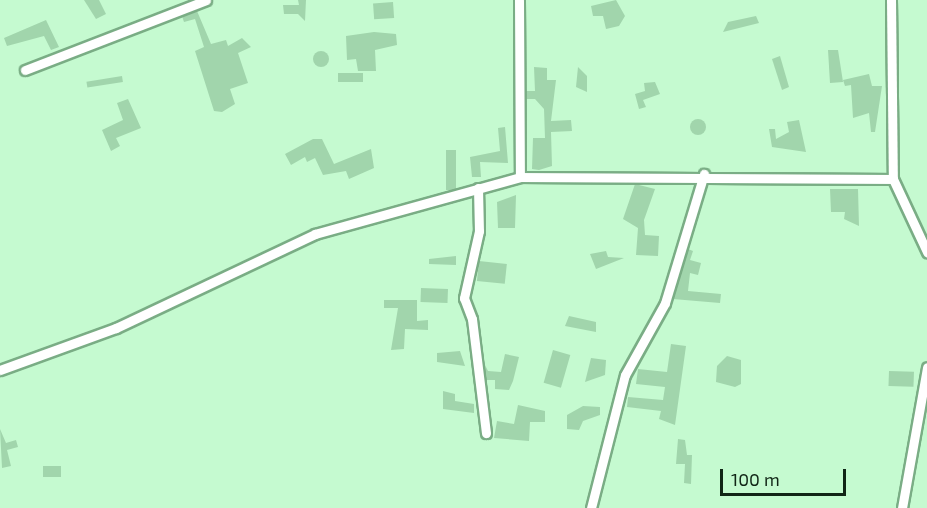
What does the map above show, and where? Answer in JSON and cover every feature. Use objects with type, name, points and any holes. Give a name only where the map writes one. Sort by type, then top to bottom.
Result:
[{"type":"street","points":[[25,70],[206,0]]},
{"type":"street","points":[[519,0],[520,177]]},
{"type":"street","points":[[891,0],[893,179],[927,252]]},
{"type":"street","points":[[591,508],[625,375],[665,303],[704,174]]},
{"type":"street","points":[[0,370],[116,328],[315,234],[520,177],[704,174],[893,179]]},
{"type":"street","points":[[478,188],[479,231],[464,298],[472,319],[486,433]]},
{"type":"street","points":[[902,508],[927,367]]},
{"type":"building","points":[[84,0],[99,0],[106,14],[96,19]]},
{"type":"building","points":[[298,0],[306,0],[305,21],[298,14],[284,14],[283,5],[299,5]]},
{"type":"building","points":[[616,0],[625,16],[619,26],[606,29],[603,16],[593,16],[591,6]]},
{"type":"building","points":[[393,2],[394,18],[374,19],[373,3]]},
{"type":"building","points":[[197,11],[211,44],[226,40],[228,46],[242,38],[251,47],[238,53],[248,83],[230,89],[235,104],[222,112],[214,111],[195,51],[204,47],[195,19],[184,22],[182,16]]},
{"type":"building","points":[[756,16],[759,23],[723,32],[728,22]]},
{"type":"building","points":[[46,20],[59,47],[51,50],[44,36],[7,46],[4,38]]},
{"type":"building","points":[[374,32],[396,34],[397,45],[375,50],[376,71],[358,71],[356,59],[347,60],[346,36]]},
{"type":"building","points":[[828,50],[838,50],[843,82],[830,83]]},
{"type":"building","points":[[321,51],[327,53],[329,59],[327,65],[321,67],[315,65],[313,59],[315,53]]},
{"type":"building","points":[[780,56],[789,87],[782,90],[772,59]]},
{"type":"building","points":[[534,67],[547,68],[547,80],[556,80],[551,121],[571,120],[572,131],[551,132],[552,166],[539,170],[532,169],[533,138],[545,138],[544,109],[535,99],[526,99],[526,91],[535,91]]},
{"type":"building","points":[[578,67],[587,76],[587,92],[576,87]]},
{"type":"building","points":[[338,73],[363,73],[363,82],[338,82]]},
{"type":"building","points":[[869,74],[872,86],[882,86],[875,132],[871,132],[869,113],[853,118],[851,85],[845,86],[843,80]]},
{"type":"building","points":[[122,76],[123,82],[87,88],[86,82]]},
{"type":"building","points":[[655,82],[660,94],[643,100],[646,107],[639,109],[635,94],[645,91],[644,83]]},
{"type":"building","points":[[128,99],[141,128],[116,138],[120,146],[111,151],[102,130],[123,120],[117,103]]},
{"type":"building","points":[[698,119],[704,121],[706,127],[704,133],[698,135],[692,133],[690,127],[692,121]]},
{"type":"building","points":[[799,120],[806,152],[772,147],[769,129],[775,129],[776,139],[789,132],[787,122]]},
{"type":"building","points":[[505,127],[508,163],[480,162],[481,177],[472,177],[470,157],[500,151],[498,128]]},
{"type":"building","points":[[313,139],[322,139],[334,164],[371,149],[374,168],[349,179],[346,171],[323,175],[315,158],[307,162],[305,157],[291,165],[285,154]]},
{"type":"building","points":[[446,150],[456,150],[456,190],[446,190]]},
{"type":"building","points":[[635,184],[655,189],[644,220],[645,235],[659,236],[658,256],[636,255],[638,228],[623,219]]},
{"type":"building","points":[[830,189],[858,189],[859,226],[844,219],[845,212],[831,212]]},
{"type":"building","points":[[516,195],[515,228],[498,228],[497,202]]},
{"type":"building","points":[[688,249],[693,251],[690,260],[701,263],[698,275],[690,273],[688,291],[721,294],[720,303],[673,299]]},
{"type":"building","points":[[606,251],[608,257],[624,258],[596,269],[590,254]]},
{"type":"building","points":[[456,256],[456,265],[429,264],[429,259]]},
{"type":"building","points":[[479,261],[507,264],[505,284],[477,281]]},
{"type":"building","points":[[421,288],[448,289],[447,303],[421,302]]},
{"type":"building","points":[[384,300],[417,300],[417,321],[428,320],[428,330],[405,329],[404,349],[391,350],[398,308],[384,308]]},
{"type":"building","points":[[569,316],[596,322],[596,332],[565,326]]},
{"type":"building","points":[[671,344],[686,346],[675,425],[659,419],[661,411],[627,407],[628,397],[663,400],[665,387],[636,384],[638,369],[667,372]]},
{"type":"building","points":[[553,350],[570,355],[561,388],[544,383]]},
{"type":"building","points":[[460,351],[465,366],[437,362],[437,353]]},
{"type":"building","points":[[505,354],[519,357],[513,381],[509,390],[495,389],[495,380],[486,380],[484,363],[488,371],[501,372]]},
{"type":"building","points":[[727,356],[741,360],[741,384],[735,387],[716,382],[717,366]]},
{"type":"building","points":[[591,358],[606,360],[605,375],[585,382]]},
{"type":"building","points":[[889,371],[914,372],[913,387],[888,386]]},
{"type":"building","points":[[443,391],[455,394],[455,401],[474,404],[474,413],[443,409]]},
{"type":"building","points":[[518,405],[545,411],[545,422],[530,422],[529,441],[494,438],[497,421],[514,424]]},
{"type":"building","points":[[583,406],[600,407],[600,415],[583,421],[579,430],[567,429],[567,415]]},
{"type":"building","points":[[0,429],[6,443],[16,440],[18,447],[7,450],[11,466],[2,468]]},
{"type":"building","points":[[678,439],[685,440],[687,455],[692,455],[691,484],[684,483],[685,464],[676,464]]},
{"type":"building","points":[[43,466],[61,466],[61,477],[43,477]]}]
